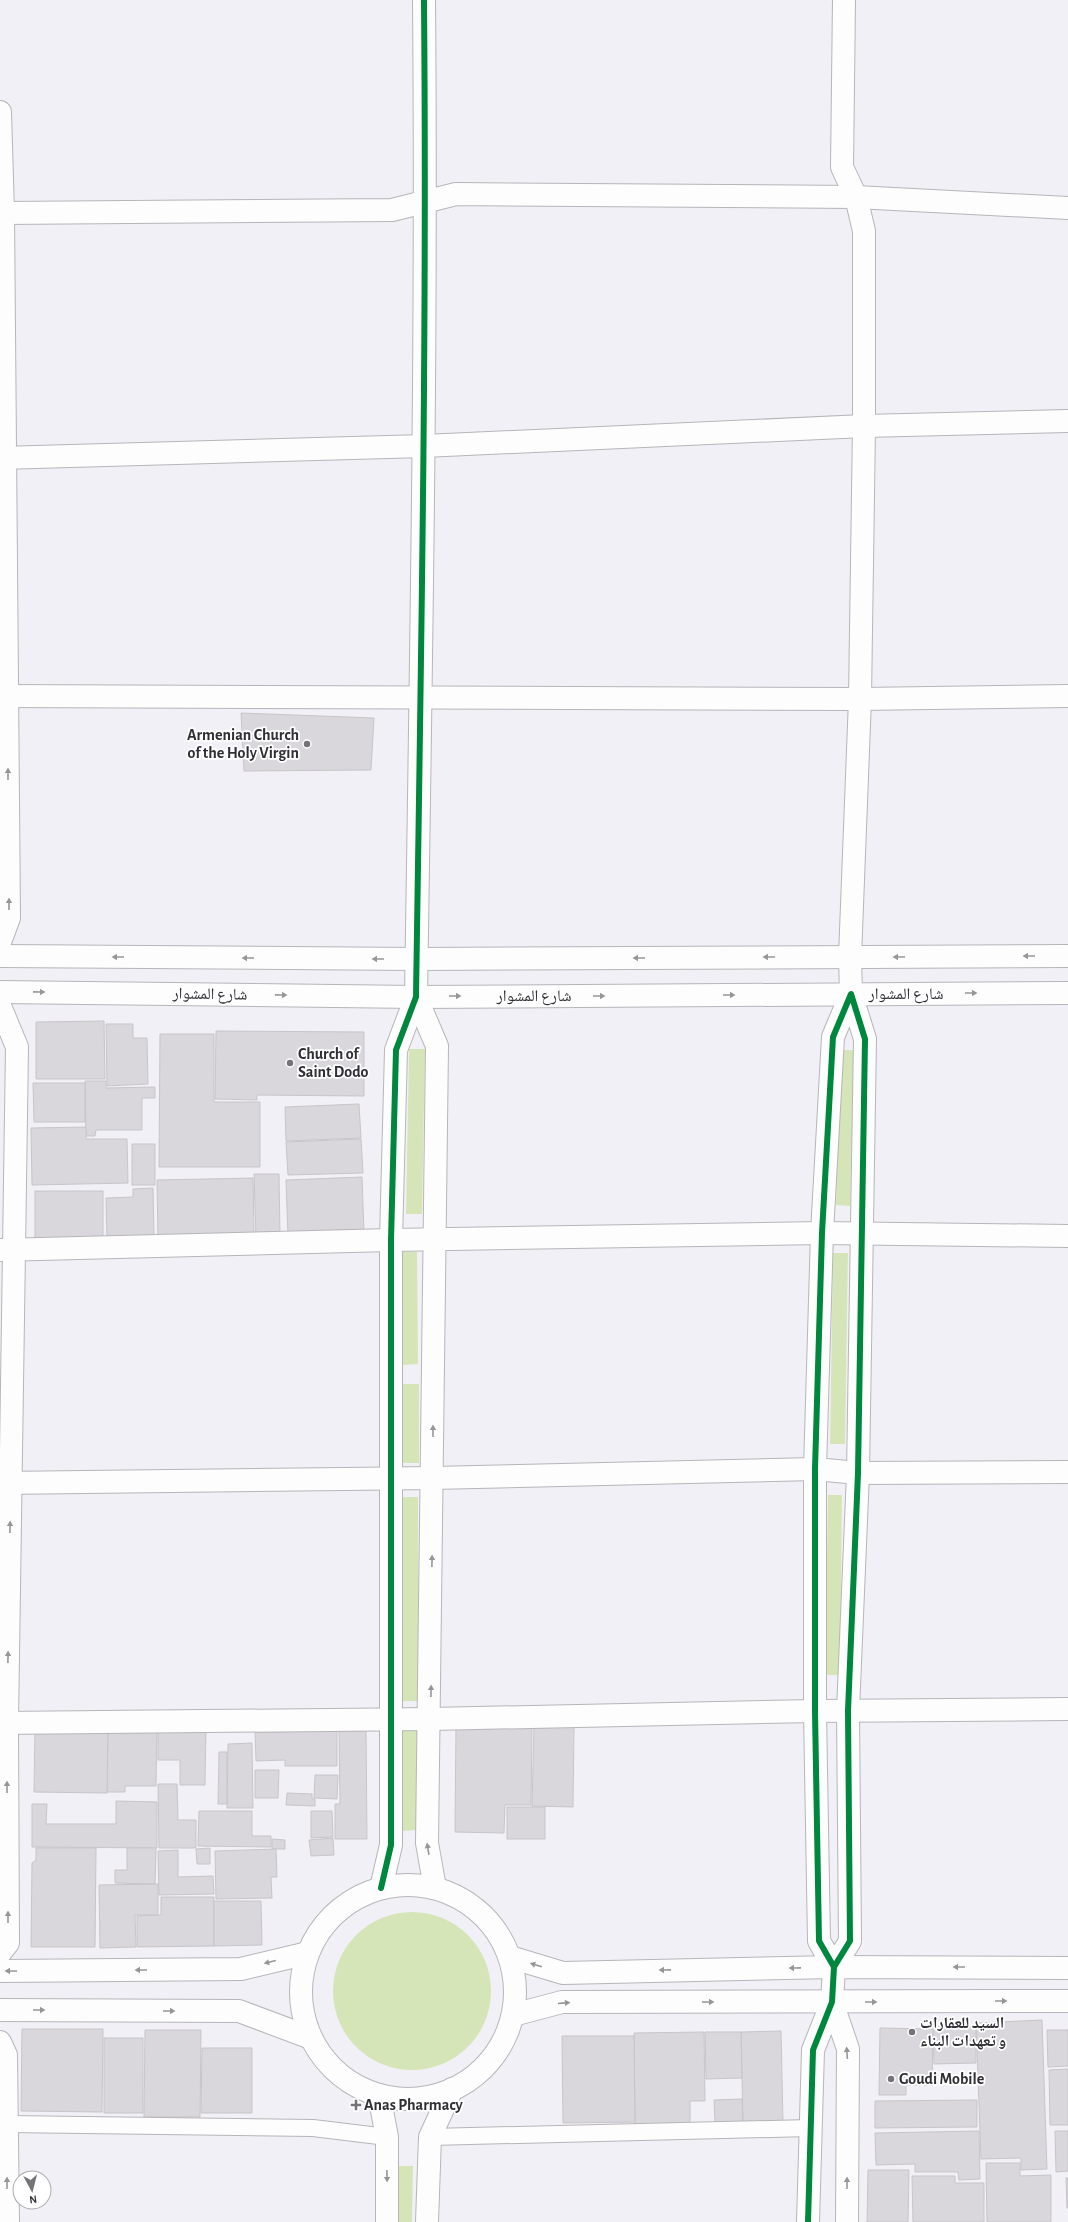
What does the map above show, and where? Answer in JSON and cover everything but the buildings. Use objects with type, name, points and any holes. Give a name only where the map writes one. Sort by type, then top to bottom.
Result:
[{"type":"street","points":[[381,1888],[391,1845],[390,1240],[396,1050],[416,997],[417,959],[422,696],[426,200],[424,0]]},
{"type":"street","points":[[808,2222],[813,2050],[832,2002],[834,1967],[850,1941],[848,1711],[858,1473],[866,1039],[851,994],[850,957],[860,699],[864,426],[864,231],[856,197],[842,167],[844,0]]},
{"type":"street","points":[[0,112],[3,213],[2,458],[4,696],[10,918],[0,942]]},
{"type":"street","points":[[3,213],[392,210],[426,200],[456,194],[856,197],[1068,208]]},
{"type":"street","points":[[2,458],[424,446],[864,426],[1068,421]]},
{"type":"street","points":[[4,696],[422,696],[860,699],[1068,696]]},
{"type":"street","points":[[0,956],[417,959],[1068,956]]},
{"type":"street","name":"شارع المشوار","points":[[0,992],[416,997],[1068,993]]},
{"type":"street","points":[[834,1967],[819,1941],[815,1710],[815,1469],[822,1233],[833,1038],[851,994]]},
{"type":"street","points":[[416,997],[437,1046],[433,1239],[433,1478],[427,1843],[435,1888]]},
{"type":"street","points":[[0,1006],[17,1047],[7,1249],[4,1723],[8,1944],[0,1953]]},
{"type":"street","points":[[7,1249],[433,1239],[822,1233],[1068,1236]]},
{"type":"street","points":[[5,1483],[433,1478],[815,1469],[858,1473],[1068,1472]]},
{"type":"street","points":[[4,1723],[430,1719],[815,1710],[1068,1709]]},
{"type":"street","points":[[408,1884],[435,1888],[467,1902],[493,1926],[510,1957],[516,1986],[513,2016],[504,2039],[491,2060],[473,2077],[452,2089],[432,2096],[411,2099],[379,2095],[352,2083],[336,2071],[322,2056],[311,2038],[302,2003],[301,1981],[308,1953],[324,1924],[350,1902],[381,1888],[408,1884]]},
{"type":"street","points":[[0,1971],[241,1969],[308,1953]]},
{"type":"street","points":[[510,1957],[563,1973],[834,1967],[1068,1968]]},
{"type":"street","points":[[513,2016],[562,2002],[1068,2001]]},
{"type":"street","points":[[832,2002],[848,2049],[847,2222]]},
{"type":"street","points":[[0,2010],[239,2011],[311,2038]]},
{"type":"street","points":[[0,2042],[6,2055],[8,2222]]},
{"type":"street","points":[[427,2222],[430,2137],[452,2089]]},
{"type":"street","points":[[379,2095],[387,2137],[387,2222]]},
{"type":"lane","points":[[7,2124],[313,2128],[387,2137]]},
{"type":"lane","points":[[430,2137],[810,2128]]},
{"type":"green space","points":[[409,1049],[425,1049],[422,1214],[406,1214]]},
{"type":"green space","points":[[841,1050],[854,1050],[850,1206],[836,1205]]},
{"type":"green space","points":[[402,1252],[417,1252],[418,1364],[402,1365]]},
{"type":"green space","points":[[833,1253],[848,1253],[845,1444],[830,1444]]},
{"type":"green space","points":[[402,1384],[419,1384],[419,1463],[402,1463]]},
{"type":"green space","points":[[828,1495],[842,1495],[840,1675],[825,1675]]},
{"type":"green space","points":[[402,1497],[418,1497],[418,1701],[402,1701]]},
{"type":"green space","points":[[402,1729],[417,1729],[416,1830],[402,1831]]},
{"type":"green space","points":[[412,1912],[442,1918],[456,1925],[468,1935],[478,1947],[485,1961],[491,1991],[485,2021],[478,2035],[468,2047],[456,2057],[442,2064],[412,2070],[382,2064],[368,2057],[356,2047],[346,2035],[339,2021],[333,1991],[339,1961],[346,1947],[356,1935],[368,1925],[382,1918]]},
{"type":"green space","points":[[399,2166],[413,2166],[412,2222],[399,2222]]},
{"type":"cycle path","points":[[381,1888],[391,1845],[391,1240],[396,1050],[416,997],[424,374],[424,0]]},
{"type":"cycle path","points":[[808,2222],[813,2050],[832,2002],[834,1967],[850,1941],[848,1711],[858,1473],[865,1039],[851,994],[833,1037],[822,1233],[815,1469],[815,1711],[819,1941],[834,1967]]},
{"type":"place","name":"Armenian Church of the Holy Virgin","points":[[307,744]]},
{"type":"place","name":"Church of Saint Dodo","points":[[290,1063]]},
{"type":"place","name":"السيد للعقارات و تعهدات البناء","points":[[912,2032]]},
{"type":"place","name":"Goudi Mobile","points":[[891,2079]]},
{"type":"place","name":"Anas Pharmacy","points":[[356,2105]]}]
